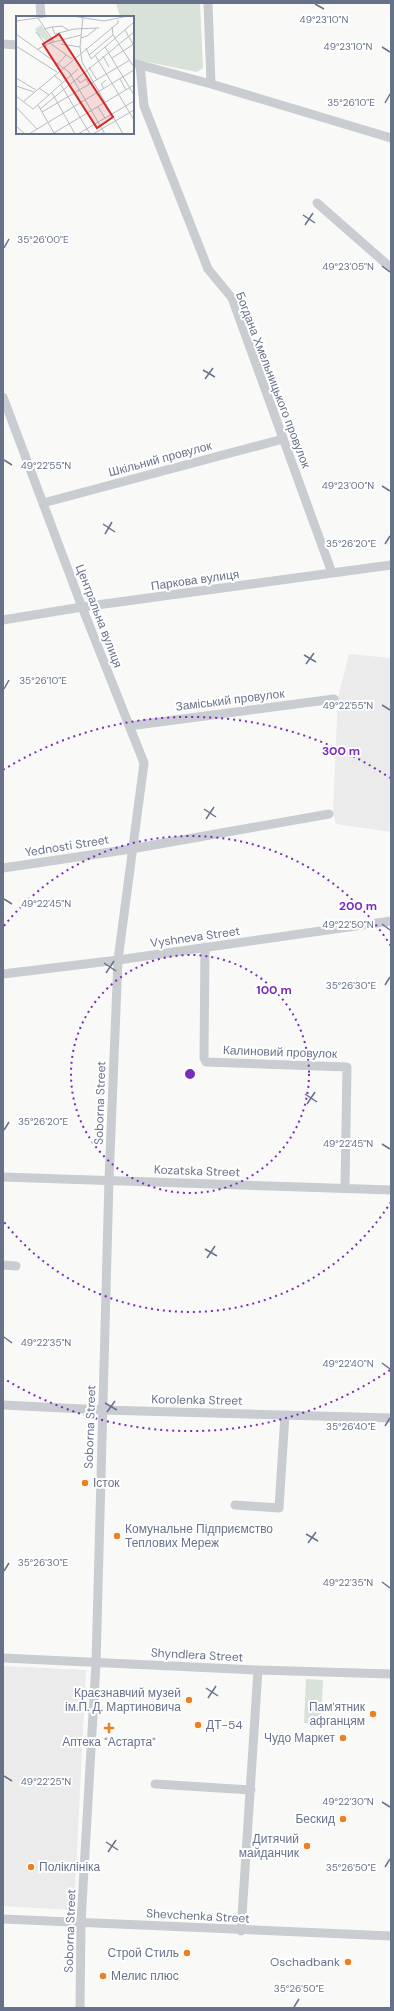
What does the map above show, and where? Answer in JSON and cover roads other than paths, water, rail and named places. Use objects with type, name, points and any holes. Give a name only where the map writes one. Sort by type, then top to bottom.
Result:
[{"type":"street","points":[[40,3],[41,16]]},
{"type":"street","points":[[208,3],[211,84]]},
{"type":"street","points":[[3,44],[16,45]]},
{"type":"street","points":[[137,64],[211,84],[391,138]]},
{"type":"street","name":"Богдана Хмельницького провулок","points":[[137,64],[144,106],[208,269],[232,298],[332,573]]},
{"type":"street","points":[[317,203],[391,268]]},
{"type":"street","name":"Центральна вулиця","points":[[3,397],[82,607],[144,764],[134,848]]},
{"type":"street","name":"Шкільний провулок","points":[[43,503],[283,439]]},
{"type":"street","name":"Паркова вулиця","points":[[3,620],[82,607],[391,565]]},
{"type":"street","name":"Заміський провулок","points":[[129,726],[334,699]]},
{"type":"street","name":"Yednosti Street","points":[[3,868],[134,848],[329,814]]},
{"type":"street","name":"Soborna Street","points":[[80,2008],[81,1922],[96,1663],[109,1180],[118,960],[134,848]]},
{"type":"street","name":"Vyshneva Street","points":[[3,974],[118,960],[391,921]]},
{"type":"street","name":"Калиновий провулок","points":[[205,947],[204,1058],[206,1062],[347,1068],[345,1188]]},
{"type":"street","name":"Kozatska Street","points":[[3,1176],[391,1190]]},
{"type":"street","points":[[3,1266],[16,1266]]},
{"type":"street","name":"Korolenka Street","points":[[3,1405],[103,1410],[391,1418]]},
{"type":"street","points":[[234,1505],[279,1508],[285,1415]]},
{"type":"street","name":"Shyndlera Street","points":[[3,1658],[258,1670],[391,1674]]},
{"type":"street","points":[[241,1931],[258,1670]]},
{"type":"street","points":[[155,1784],[251,1790]]},
{"type":"street","name":"Shevchenka Street","points":[[3,1919],[241,1931],[391,1936]]},
{"type":"place","name":"Істок","points":[[85,1483]]},
{"type":"place","name":"Комунальне Підприємство Теплових Мереж","points":[[117,1536]]},
{"type":"place","name":"Краєзнавчий музей ім.П. Д. Мартиновича","points":[[189,1700]]},
{"type":"place","name":"Пам'ятник афганцям","points":[[373,1714]]},
{"type":"place","name":"ДТ-54","points":[[198,1725]]},
{"type":"place","name":"Аптека \"Астарта\"","points":[[109,1728]]},
{"type":"place","name":"Чудо Маркет","points":[[343,1738]]},
{"type":"place","name":"Бескид","points":[[343,1819]]},
{"type":"place","name":"Дитячий майданчик","points":[[307,1846]]},
{"type":"place","name":"Поліклініка","points":[[31,1867]]},
{"type":"place","name":"Строй Стиль","points":[[187,1953]]},
{"type":"place","name":"Oschadbank","points":[[348,1962]]},
{"type":"place","name":"Мелис плюс","points":[[103,1976]]}]
